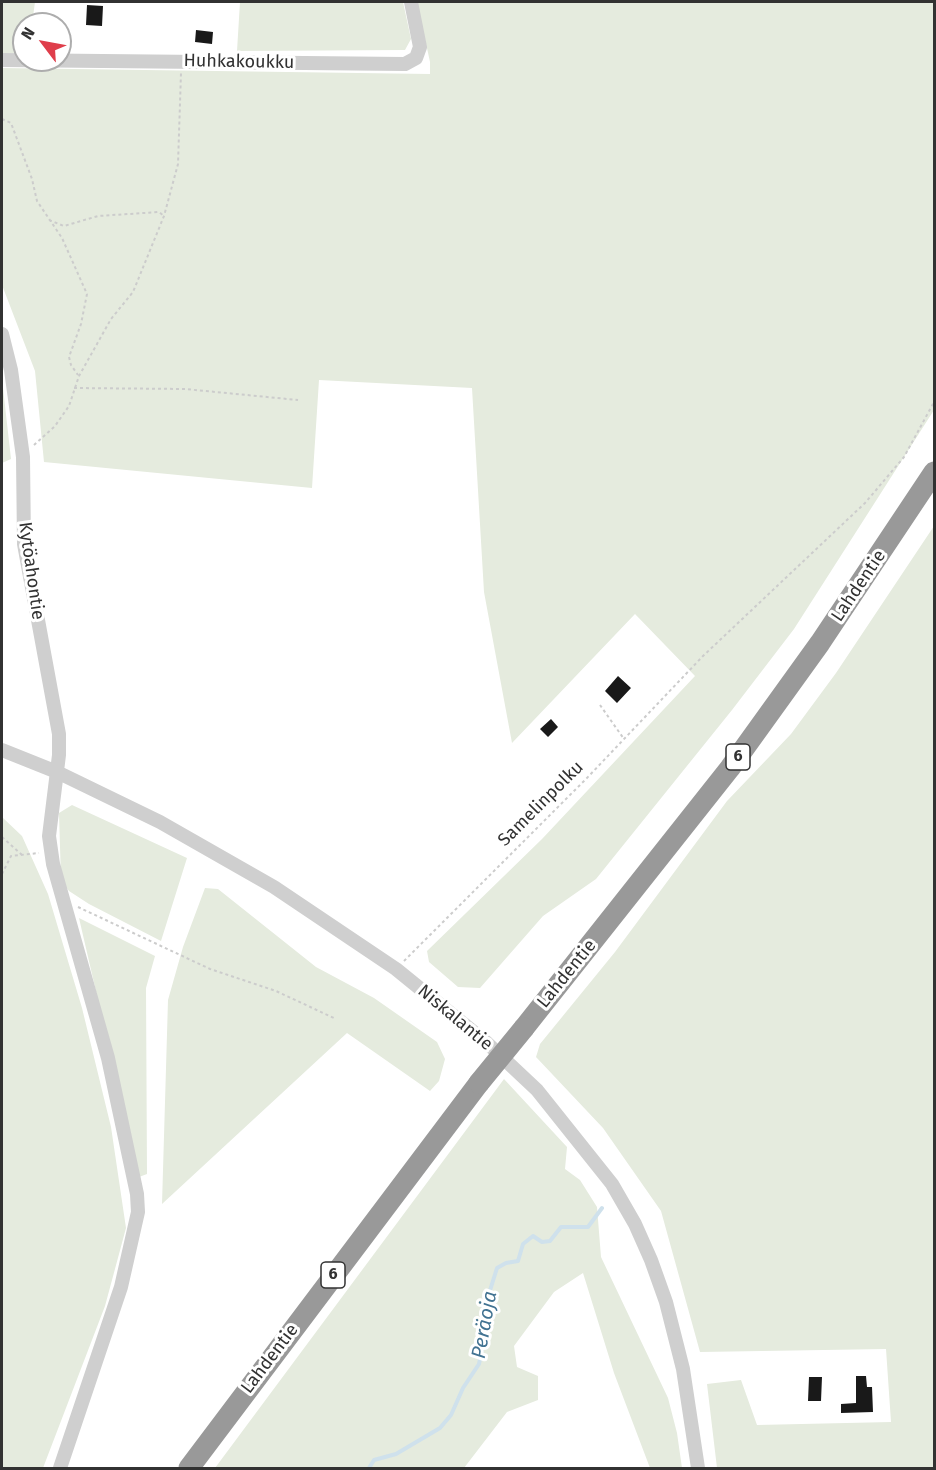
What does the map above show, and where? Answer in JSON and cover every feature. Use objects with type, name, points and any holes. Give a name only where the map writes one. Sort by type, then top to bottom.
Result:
[{"type":"highway","name":"Lahdentie","points":[[189,1468],[479,1083],[730,768],[820,643],[934,472]]},
{"type":"street","name":"Huhkakoukku","points":[[2,60],[405,64],[416,58],[420,47],[411,2]]},
{"type":"street","name":"Kytöahontie","points":[[2,334],[13,379],[23,457],[24,544],[59,734],[49,836],[51,851],[60,897],[108,1058],[137,1194],[138,1212],[120,1287],[60,1468]]},
{"type":"street","name":"Niskalantie","points":[[2,750],[57,772],[160,822],[274,887],[396,969],[487,1043],[529,1082],[560,1116],[612,1184],[635,1224],[666,1302],[683,1369],[698,1468]]},
{"type":"path","points":[[23,457],[54,426],[69,406],[79,376],[111,319],[133,292],[164,216],[178,164],[180,61]]},
{"type":"path","points":[[2,119],[11,123],[32,179],[37,201],[62,238],[87,294],[81,324],[69,357],[71,365],[79,376]]},
{"type":"path","points":[[49,220],[64,226],[98,216],[159,212],[164,216]]},
{"type":"path","points":[[74,388],[185,389],[298,400]]},
{"type":"path","name":"Samelinpolku","points":[[396,969],[703,656],[865,503],[904,458],[934,402]]},
{"type":"path","points":[[600,705],[624,739]]},
{"type":"path","points":[[2,837],[22,855]]},
{"type":"path","points":[[2,874],[11,856],[51,851]]},
{"type":"path","points":[[60,897],[153,944],[210,969],[276,992],[336,1019]]},
{"type":"shaded area","points":[[2,2],[35,2],[34,12],[12,12],[12,53],[2,53]]},
{"type":"shaded area","points":[[240,2],[403,2],[411,39],[405,50],[237,51]]},
{"type":"shaded area","points":[[417,2],[934,2],[934,410],[794,629],[732,710],[596,879],[543,916],[480,988],[458,987],[429,962],[427,951],[542,839],[695,676],[635,614],[512,743],[484,592],[472,388],[319,380],[312,488],[44,462],[35,371],[2,285],[2,68],[12,68],[12,72],[72,72],[72,69],[430,74],[430,62]]},
{"type":"shaded area","points":[[2,379],[11,459],[2,463]]},
{"type":"shaded area","points":[[934,526],[934,1468],[717,1468],[707,1384],[741,1380],[757,1425],[891,1422],[886,1349],[700,1352],[661,1211],[603,1128],[536,1057],[540,1044],[615,952],[727,801],[791,734],[836,673]]},
{"type":"shaded area","points":[[72,805],[187,858],[161,941],[89,904],[69,891],[61,880],[59,813]]},
{"type":"shaded area","points":[[2,817],[22,836],[48,894],[82,1008],[111,1127],[126,1228],[105,1306],[43,1468],[2,1468]]},
{"type":"shaded area","points":[[205,888],[218,889],[316,967],[374,998],[437,1042],[445,1059],[439,1081],[430,1091],[347,1033],[162,1204],[168,1000],[183,947]]},
{"type":"shaded area","points":[[79,918],[155,956],[146,988],[147,1174],[139,1177]]},
{"type":"shaded area","points":[[504,1079],[567,1147],[565,1169],[580,1180],[597,1207],[601,1257],[668,1398],[677,1433],[682,1468],[650,1468],[614,1373],[583,1273],[554,1292],[514,1346],[517,1367],[538,1376],[538,1400],[507,1412],[464,1468],[215,1468]]},
{"type":"building","points":[[87,5],[103,6],[102,26],[86,25]]},
{"type":"building","points":[[196,30],[213,32],[212,44],[195,42]]},
{"type":"building","points":[[618,676],[631,688],[617,703],[605,691]]},
{"type":"building","points":[[551,719],[558,727],[548,737],[540,729]]},
{"type":"building","points":[[856,1376],[866,1376],[867,1387],[872,1387],[873,1412],[841,1413],[841,1404],[856,1403]]},
{"type":"building","points":[[809,1377],[822,1377],[821,1401],[808,1401]]},
{"type":"waterway","name":"Peräoja","points":[[369,1468],[374,1460],[396,1454],[440,1428],[451,1415],[463,1388],[479,1364],[488,1320],[487,1300],[497,1268],[506,1263],[518,1261],[523,1244],[533,1236],[542,1242],[550,1241],[561,1227],[588,1227],[602,1208]]}]
